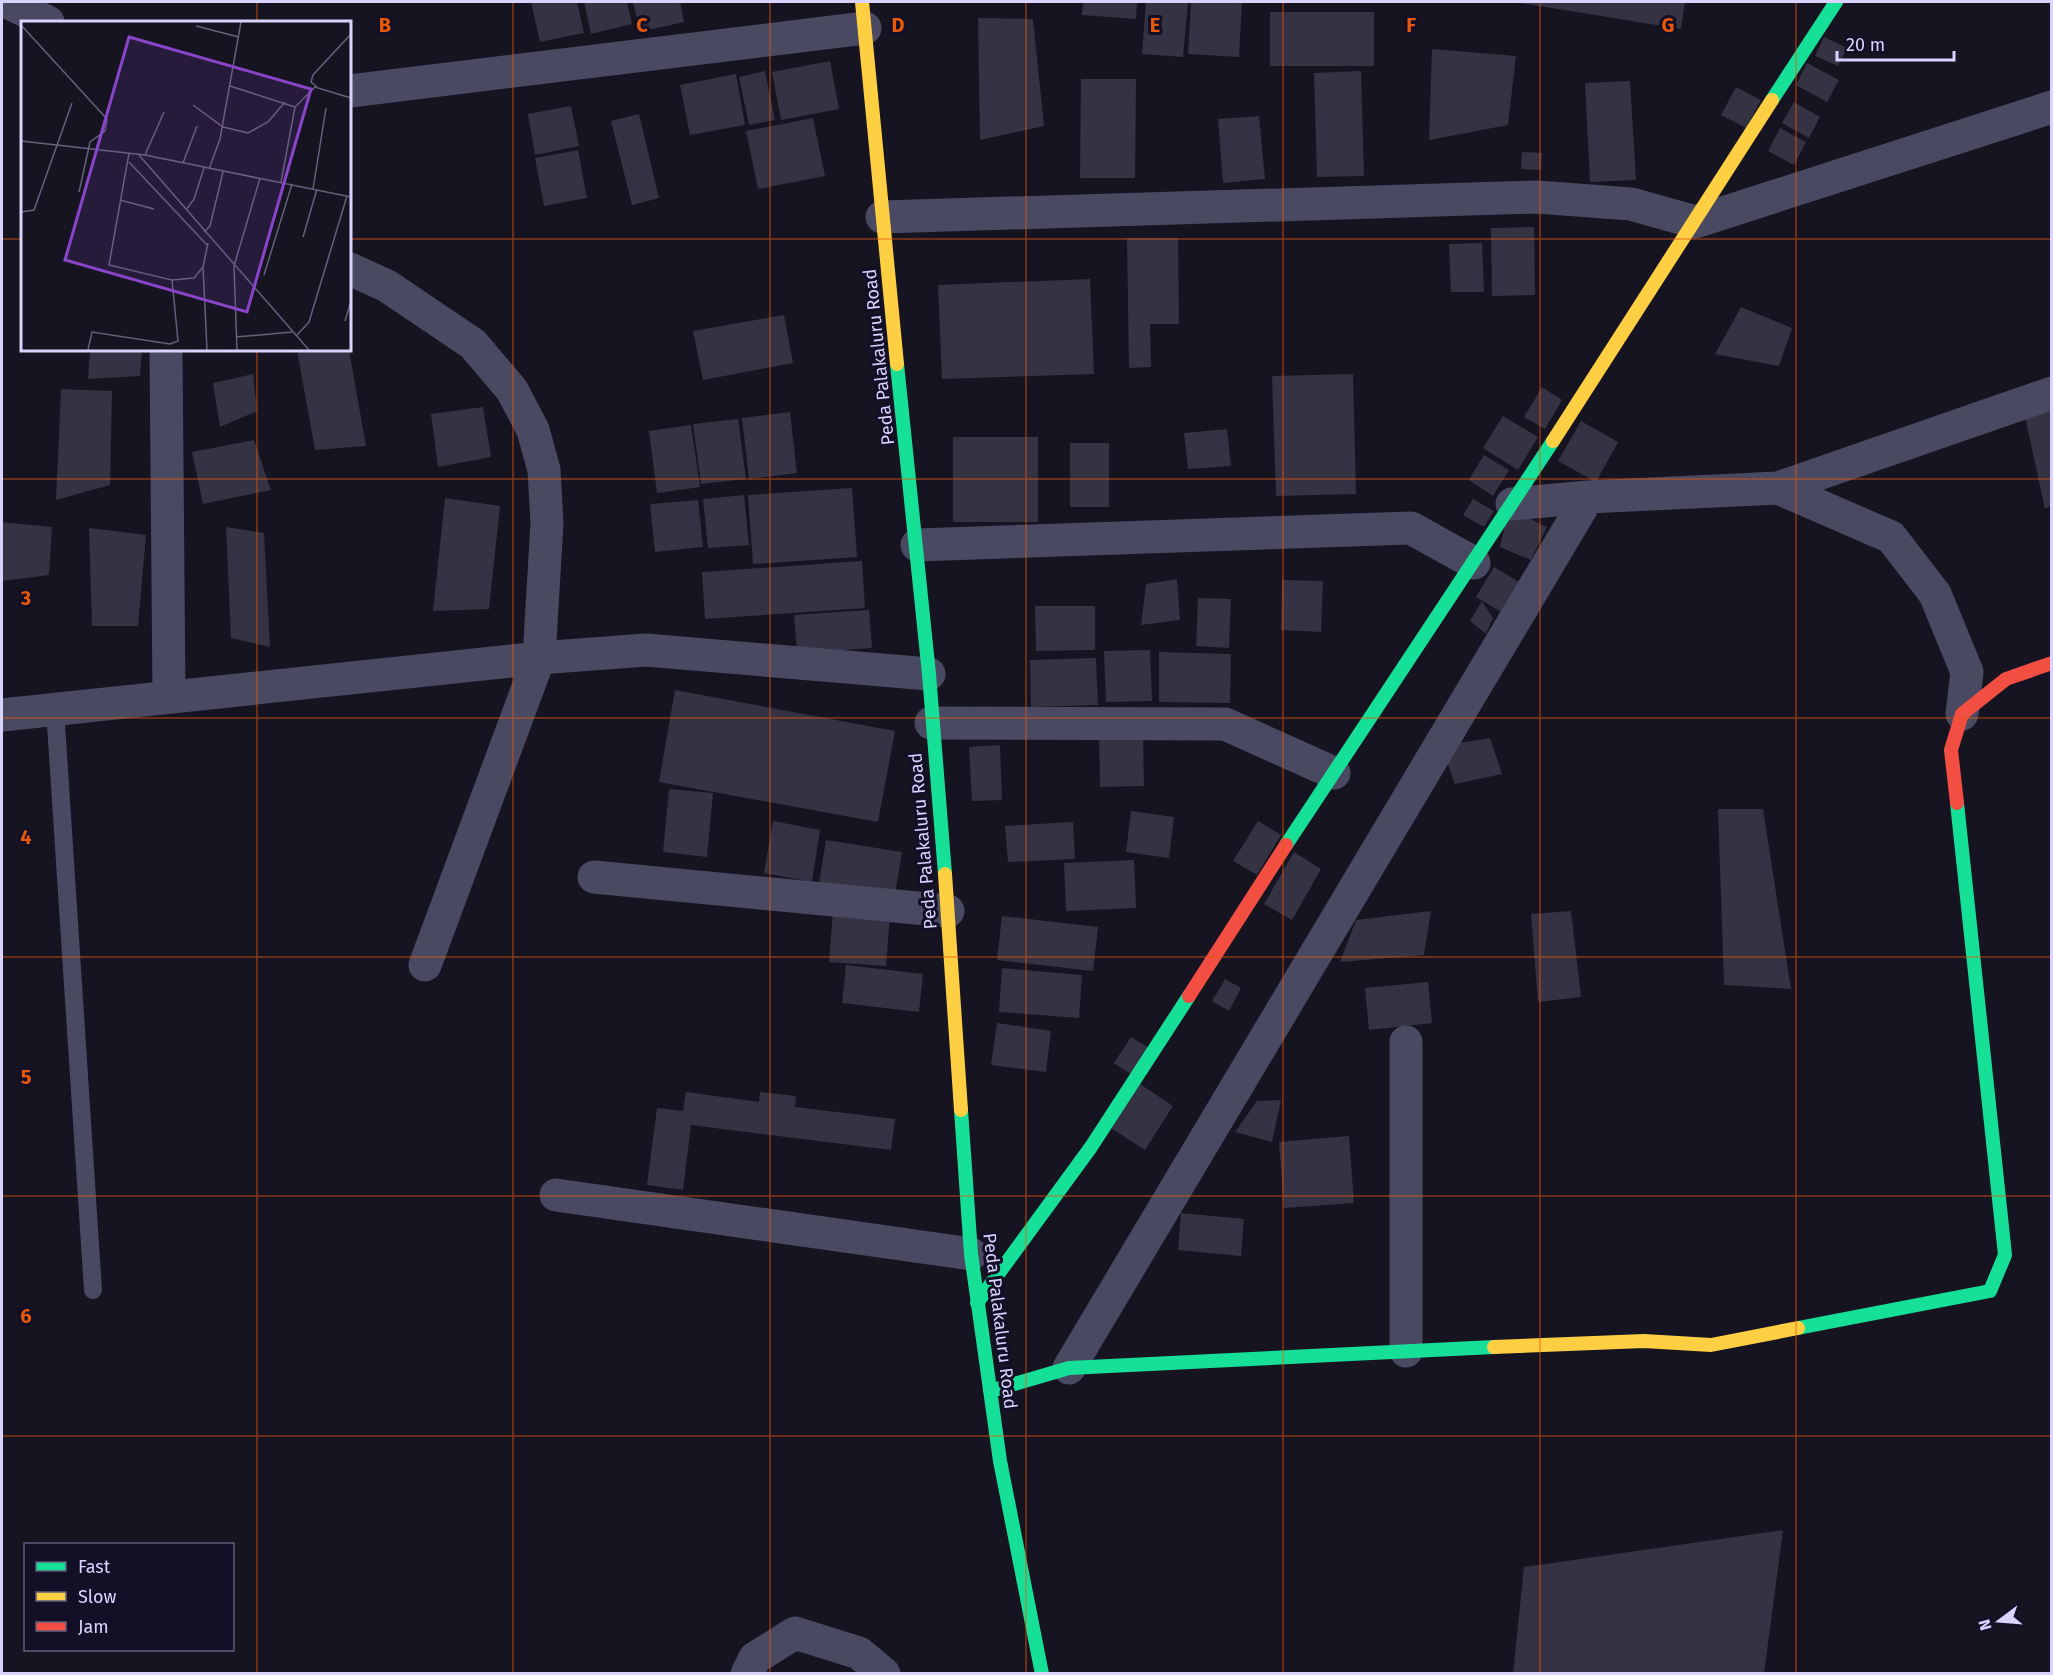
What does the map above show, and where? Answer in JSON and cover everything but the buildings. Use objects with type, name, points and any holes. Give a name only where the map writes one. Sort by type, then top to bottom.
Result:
[{"type":"street","points":[[7,2],[46,21]]},
{"type":"street","points":[[977,1303],[1091,1147],[1334,773],[1474,563],[1836,2]]},
{"type":"street","points":[[351,91],[863,15]]},
{"type":"street","name":"Peda Palakaluru Road","points":[[863,15],[929,674],[931,723],[948,911],[971,1254],[1000,1461],[1042,1674]]},
{"type":"street","points":[[882,217],[1537,197],[1631,204],[1695,222],[2052,107]]},
{"type":"street","points":[[351,269],[387,286],[473,344],[512,390],[533,430],[544,470],[547,523],[538,658],[425,965]]},
{"type":"street","points":[[166,351],[169,697]]},
{"type":"street","points":[[1512,504],[1588,497],[1778,488],[2052,393]]},
{"type":"street","points":[[990,1391],[1070,1368],[1644,1341],[1711,1345],[1990,1291],[2005,1255],[1951,750],[1962,714],[1967,672],[1935,594],[1891,537],[1778,488]]},
{"type":"street","points":[[1070,1368],[1588,497]]},
{"type":"street","points":[[917,545],[1411,528],[1474,563]]},
{"type":"street","points":[[2,715],[538,658],[646,650],[929,674]]},
{"type":"street","points":[[1962,714],[2006,679],[2052,663]]},
{"type":"street","points":[[931,723],[1225,724],[1334,773]]},
{"type":"street","points":[[594,877],[948,911]]},
{"type":"street","points":[[1406,1042],[1406,1351]]},
{"type":"street","points":[[556,1195],[971,1254]]},
{"type":"street","points":[[747,1674],[755,1658],[795,1633],[859,1653],[884,1674]]},
{"type":"lane","points":[[55,709],[93,1290]]},
{"type":"traffic: fast","points":[[1772,100],[1836,2]]},
{"type":"traffic: fast","points":[[897,364],[929,674],[945,874]]},
{"type":"traffic: fast","points":[[1286,845],[1553,441]]},
{"type":"traffic: fast","points":[[1798,1328],[1990,1291],[2005,1255],[1957,803]]},
{"type":"traffic: fast","points":[[977,1303],[1091,1147],[1189,996]]},
{"type":"traffic: fast","points":[[961,1110],[971,1254],[1000,1461],[1042,1674]]},
{"type":"traffic: fast","points":[[990,1391],[1069,1368],[1494,1347]]},
{"type":"traffic: slow","points":[[862,2],[897,364]]},
{"type":"traffic: slow","points":[[1553,441],[1772,100]]},
{"type":"traffic: slow","points":[[945,874],[961,1110]]},
{"type":"traffic: slow","points":[[1494,1347],[1644,1341],[1711,1345],[1798,1328]]},
{"type":"traffic: jam","points":[[1957,803],[1951,750],[1962,714],[2006,679],[2052,663]]},
{"type":"traffic: jam","points":[[1189,996],[1286,845]]}]
